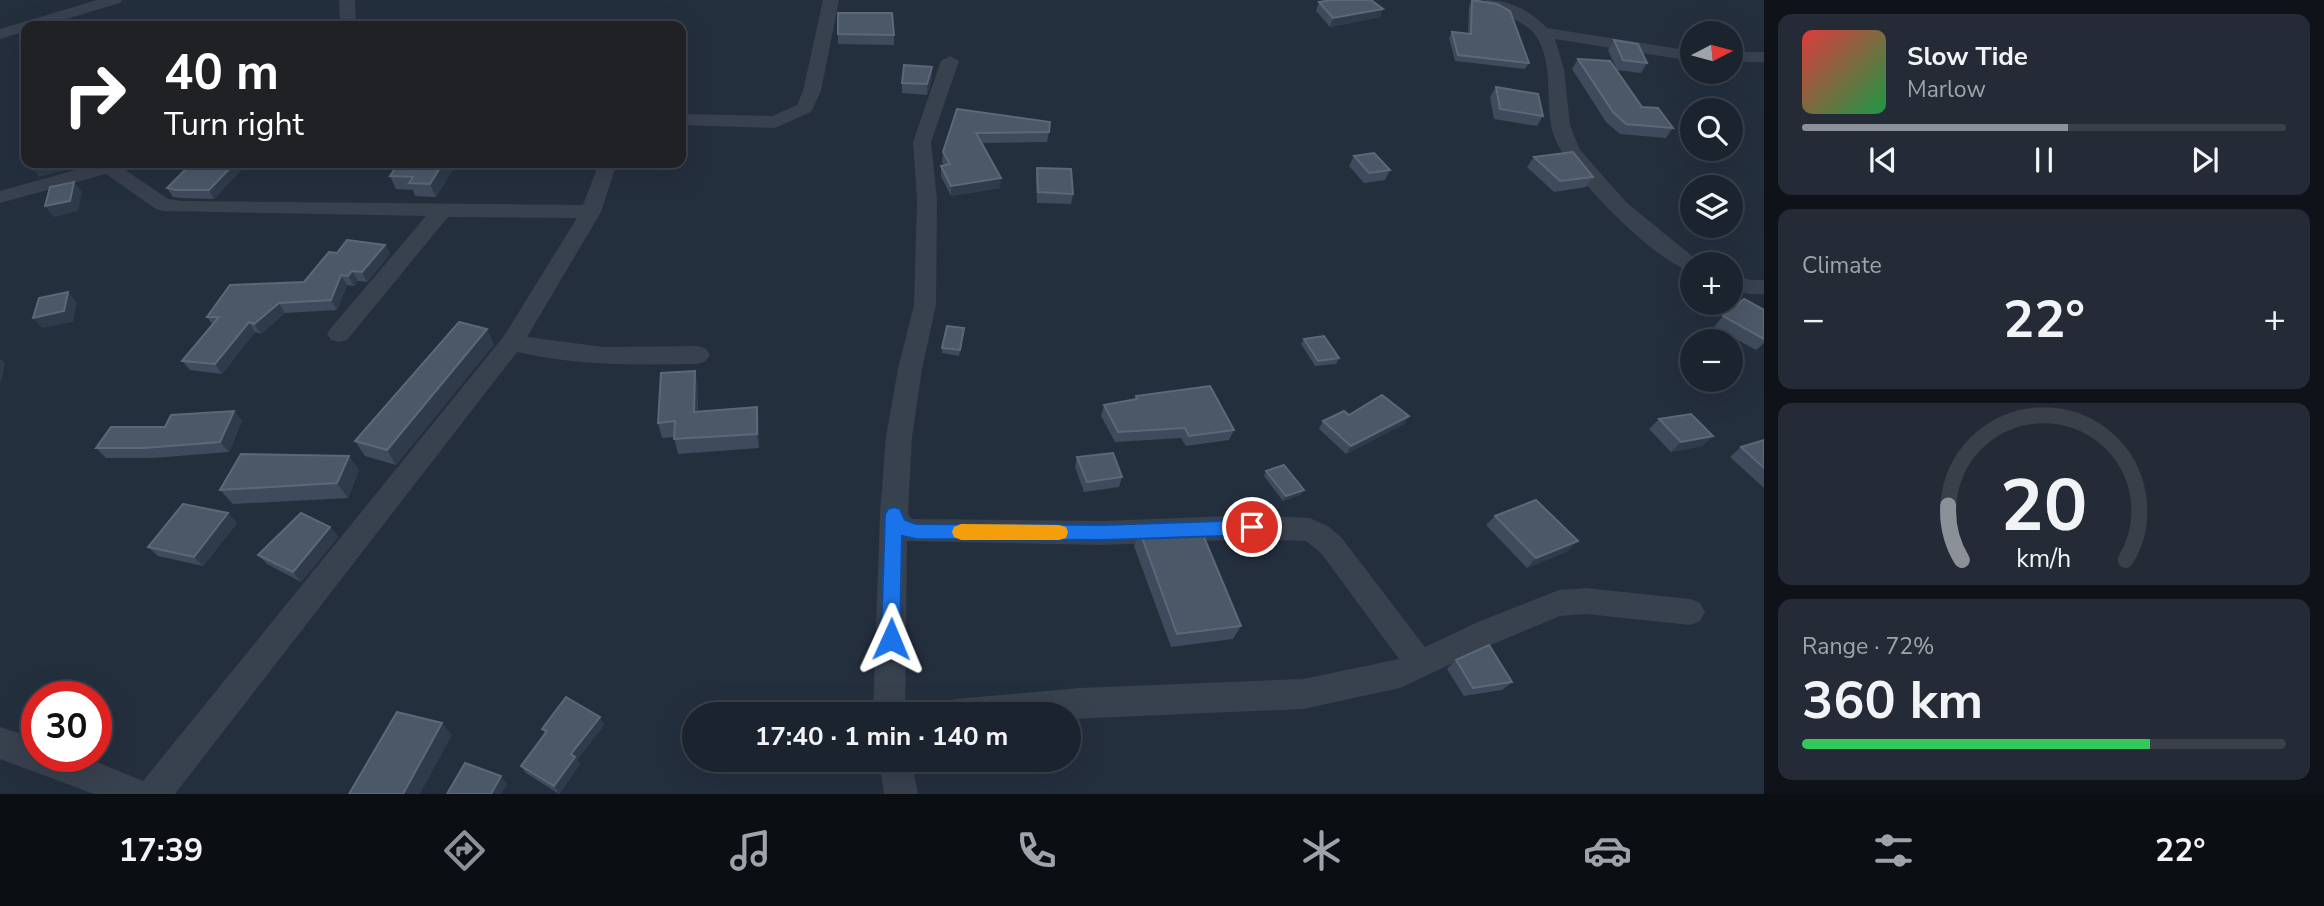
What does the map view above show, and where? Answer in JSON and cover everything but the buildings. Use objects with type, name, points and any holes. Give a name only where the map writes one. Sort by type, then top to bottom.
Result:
[{"type":"street","points":[[44,21],[114,0]]},
{"type":"street","points":[[347,0],[348,21]]},
{"type":"street","points":[[686,120],[775,122],[805,108],[813,91],[831,0]]},
{"type":"street","points":[[1493,0],[1542,32],[1680,54]]},
{"type":"street","points":[[0,34],[21,28]]},
{"type":"street","points":[[1542,32],[1551,48],[1561,125],[1570,150],[1596,182],[1641,228],[1680,256]]},
{"type":"street","points":[[1743,57],[1764,57]]},
{"type":"street","points":[[889,702],[894,514],[899,437],[910,369],[925,305],[927,199],[922,142],[950,61]]},
{"type":"street","points":[[0,197],[101,168]]},
{"type":"street","points":[[115,168],[163,205],[591,212]]},
{"type":"street","points":[[154,794],[512,342],[591,212],[606,168]]},
{"type":"street","points":[[339,334],[443,210]]},
{"type":"street","points":[[1743,285],[1764,287]]},
{"type":"street","points":[[512,342],[549,352],[596,356],[698,355]]},
{"type":"street","points":[[894,514],[898,525],[916,532],[1103,533],[1252,527],[1310,530],[1331,545],[1420,664]]},
{"type":"street","points":[[1081,703],[1303,694],[1400,674],[1511,622],[1559,603],[1586,601],[1690,612]]},
{"type":"street","points":[[0,743],[21,749]]},
{"type":"street","points":[[81,772],[135,794]]},
{"type":"street","points":[[897,772],[901,794]]},
{"type":"slow traffic","points":[[961,532],[1059,532]]},
{"type":"route","points":[[891,639],[894,514],[898,525],[916,532],[1103,533],[1252,527]]}]
